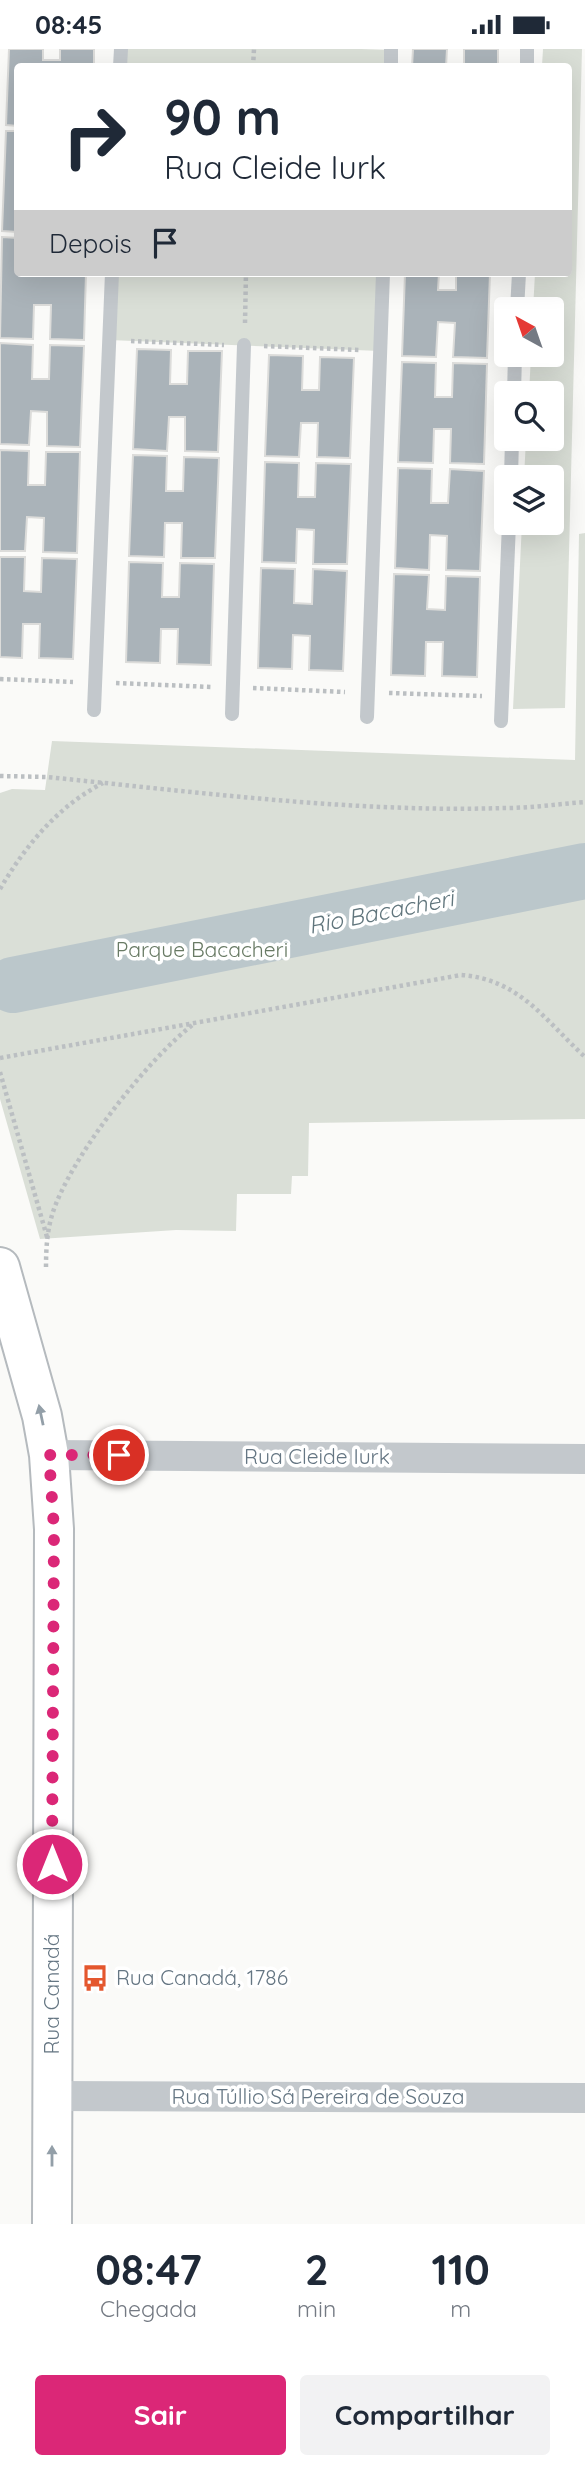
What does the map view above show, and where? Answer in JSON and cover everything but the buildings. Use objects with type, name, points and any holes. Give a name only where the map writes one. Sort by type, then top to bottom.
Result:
[{"type":"main road","name":"Rua Canadá","points":[[0,1267],[31,1372],[49,1455],[54,1529],[51,2224]]},
{"type":"street","name":"Rua Cleide Iurk","points":[[49,1455],[585,1459]]},
{"type":"street","name":"Rua Túllio Sá Pereira de Souza","points":[[52,2096],[585,2098]]},
{"type":"lane","points":[[94,710],[112,277]]},
{"type":"lane","points":[[367,717],[383,277]]},
{"type":"lane","points":[[518,297],[519,277]]},
{"type":"lane","points":[[232,714],[244,345]]},
{"type":"lane","points":[[501,721],[509,535]]},
{"type":"path","points":[[244,345],[246,277]]},
{"type":"path","points":[[0,776],[47,776],[428,809],[507,808],[585,802]]},
{"type":"path","points":[[0,889],[46,824],[63,808],[104,783]]},
{"type":"path","points":[[0,1058],[443,976],[471,975],[495,980],[509,988],[585,1057]]},
{"type":"path","points":[[46,1268],[51,1216],[65,1186],[119,1103],[147,1068],[196,1023]]},
{"type":"path","points":[[0,1072],[47,1238]]},
{"type":"green space","points":[[121,49],[391,50],[391,63],[120,63]]},
{"type":"green space","points":[[543,49],[582,49],[565,708],[513,709],[521,535],[564,535],[564,465],[525,465],[525,451],[564,451],[564,381],[530,381],[530,367],[564,367],[564,297],[534,297],[535,277],[572,277],[572,63],[542,63]]},
{"type":"green space","points":[[112,277],[383,277],[380,351],[109,340]]},
{"type":"green space","name":"Parque Bacacheri","points":[[585,533],[585,1119],[309,1123],[308,1176],[292,1176],[291,1194],[237,1194],[236,1231],[176,1230],[40,1239],[0,1099],[0,793],[12,789],[45,790],[52,741],[575,760],[579,534]]},
{"type":"waterway","name":"Rio Bacacheri","points":[[13,985],[585,871]]},
{"type":"place","name":"Rua Canadá, 1786","points":[[95,1978]]},
{"type":"route","points":[[52,1864],[54,1529],[49,1455],[119,1455]]}]
